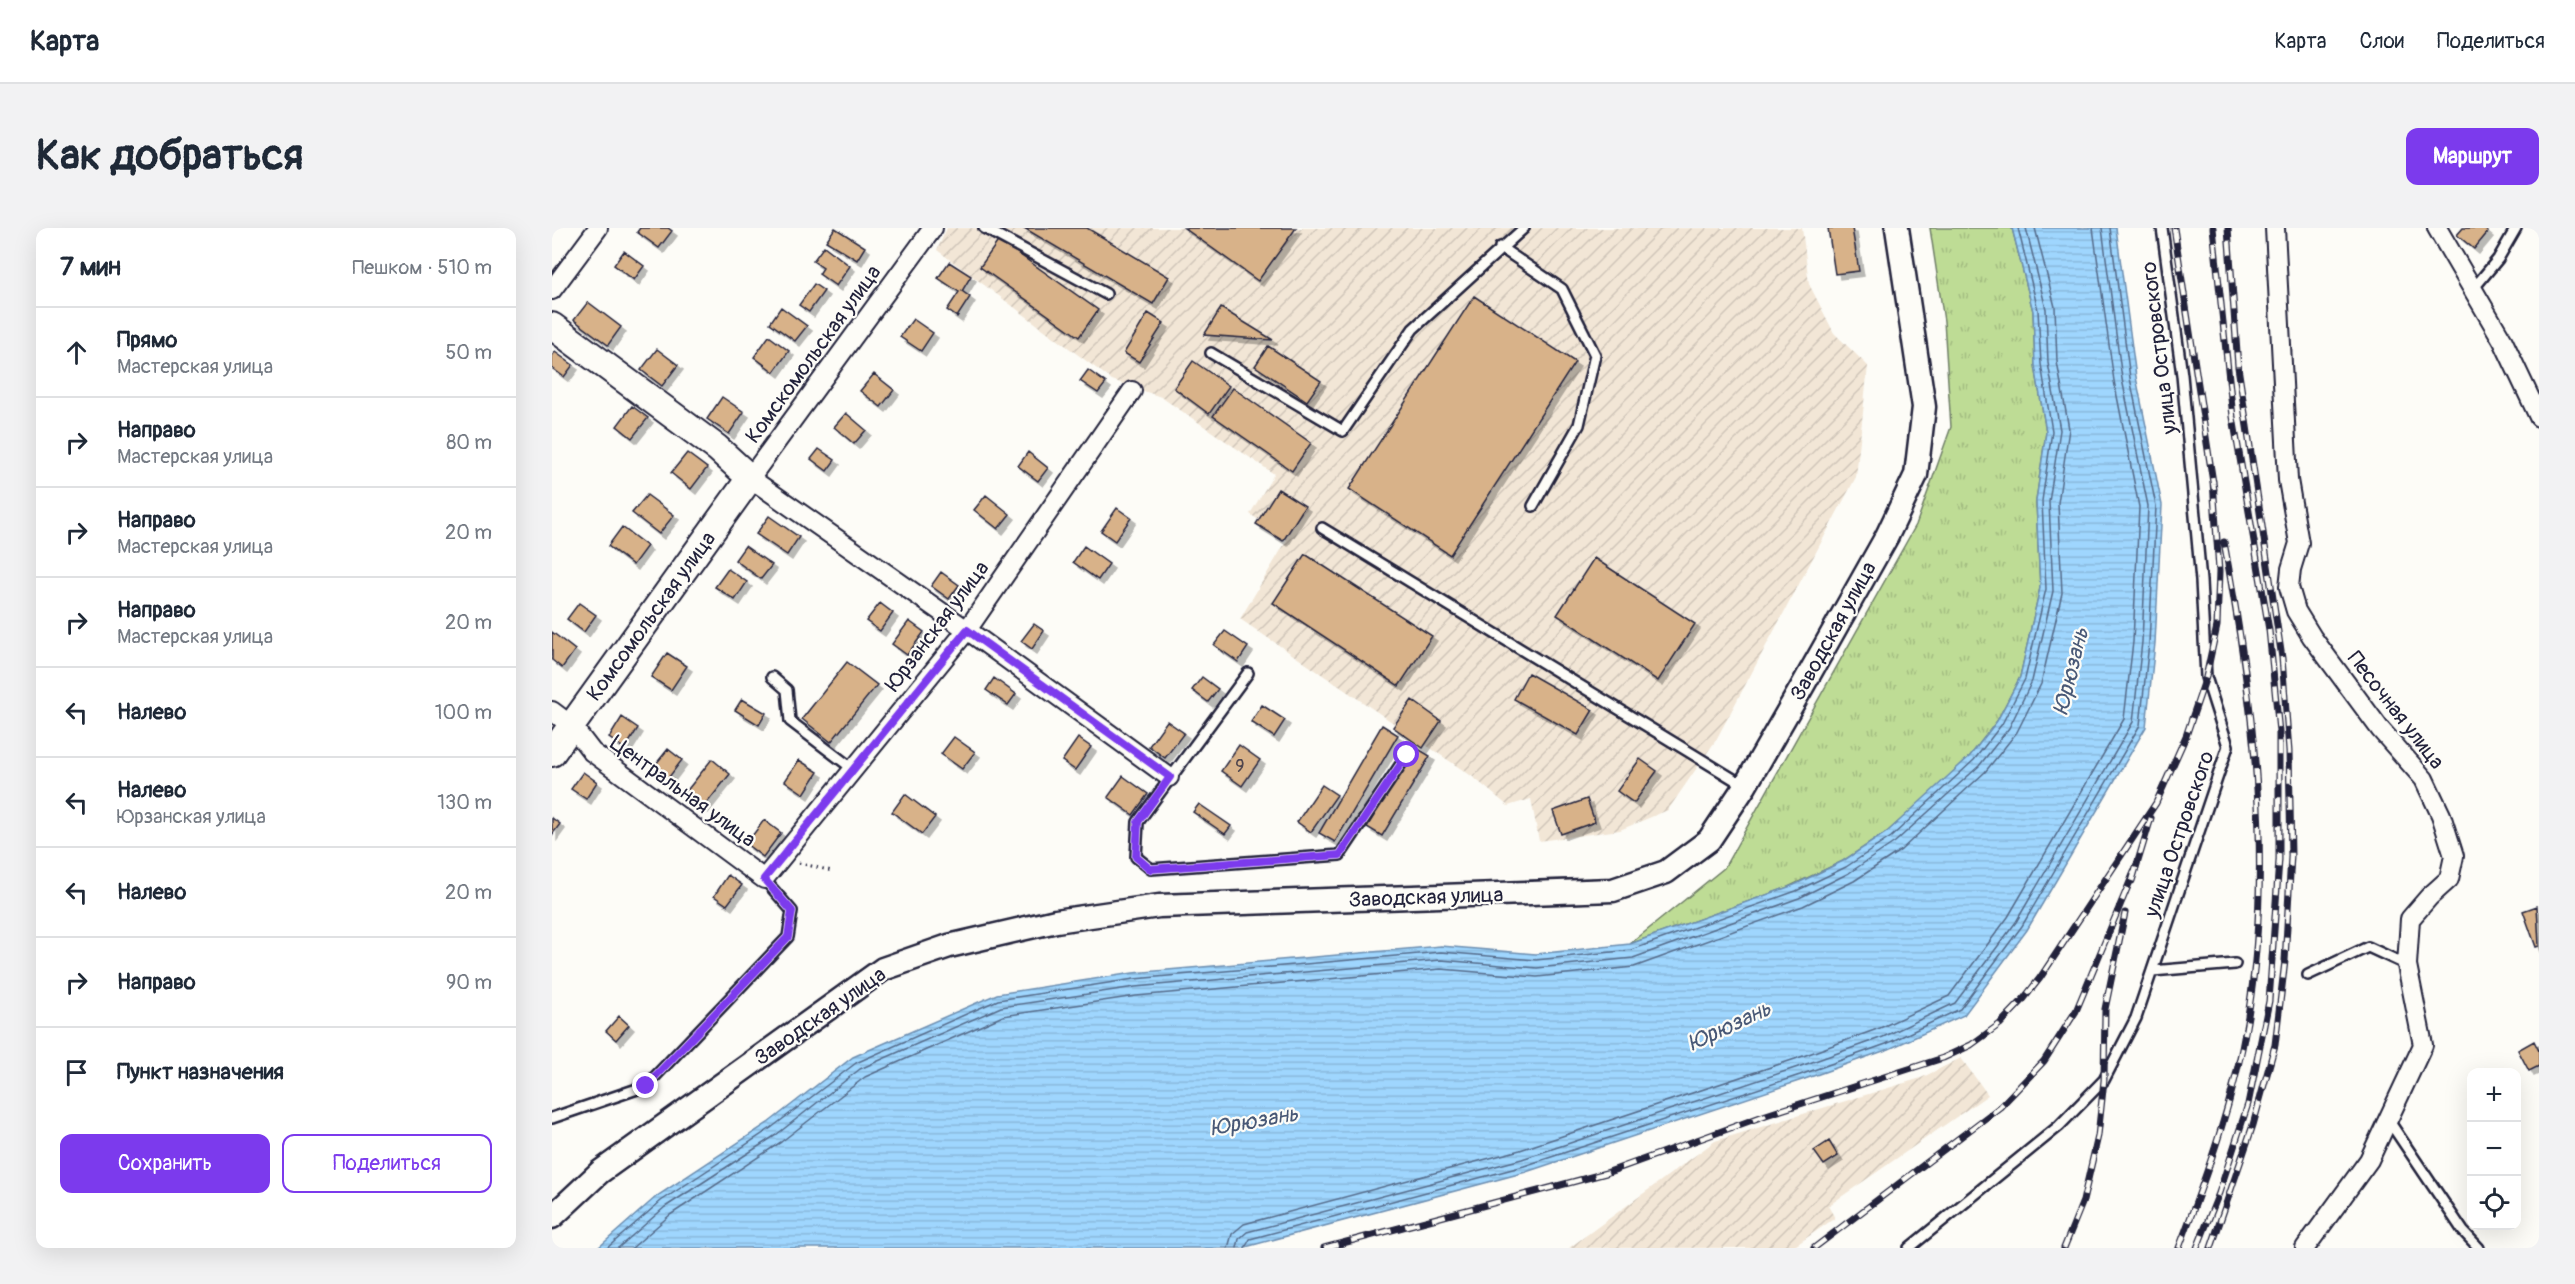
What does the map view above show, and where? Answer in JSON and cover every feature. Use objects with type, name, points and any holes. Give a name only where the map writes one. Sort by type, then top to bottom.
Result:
[{"type":"main road","points":[[552,326],[717,448],[750,478]]},
{"type":"main road","name":"Комсомольская улица","points":[[552,753],[562,719],[750,478]]},
{"type":"street","points":[[552,290],[598,228]]},
{"type":"street","name":"Комскомольская улица","points":[[750,478],[936,228]]},
{"type":"street","name":"Заводская улица","points":[[552,1217],[600,1172],[883,969],[950,946],[1056,921],[1159,906],[1613,890],[1666,872],[1709,840],[1745,786],[1887,536],[1916,475],[1924,407],[1897,228]]},
{"type":"street","name":"Песочная улица","points":[[2275,228],[2288,480],[2299,543],[2291,569],[2289,586],[2296,611],[2312,638],[2380,729],[2424,779],[2441,815],[2454,856],[2450,879],[2429,897],[2410,920],[2407,965],[2423,1045],[2369,1160],[2305,1248]]},
{"type":"street","points":[[2437,228],[2503,341],[2539,417]]},
{"type":"street","name":"Юрзанская улица","points":[[764,879],[967,630],[1132,391]]},
{"type":"street","points":[[750,478],[967,630],[1170,777]]},
{"type":"street","name":"Центральная улица","points":[[562,719],[592,752],[764,879]]},
{"type":"lane","points":[[984,228],[1106,294]]},
{"type":"lane","points":[[1211,353],[1343,431],[1413,329],[1524,228]]},
{"type":"lane","name":"улица Островского","points":[[1909,1248],[2059,1126],[2104,1080],[2136,1018],[2228,746],[2206,677],[2201,581],[2182,375],[2162,228]]},
{"type":"lane","points":[[2474,288],[2498,259],[2516,228]]},
{"type":"lane","points":[[1500,248],[1562,289],[1595,355],[1579,425],[1533,506]]},
{"type":"lane","points":[[1322,528],[1745,786]]},
{"type":"lane","points":[[1248,673],[1138,822],[1136,857],[1150,869],[1340,855],[1407,755]]},
{"type":"lane","points":[[772,677],[788,690],[790,721],[853,769]]},
{"type":"lane","points":[[552,1118],[646,1086],[788,937],[792,911],[764,879]]},
{"type":"lane","points":[[2308,975],[2368,947],[2407,965]]},
{"type":"lane","points":[[2152,971],[2235,964]]},
{"type":"lane","points":[[2389,1121],[2463,1230],[2479,1248]]},
{"type":"path","points":[[776,864],[802,863],[832,871]]},
{"type":"shaded area","points":[[947,228],[1802,228],[1809,284],[1834,333],[1868,366],[1856,477],[1716,740],[1668,810],[1620,830],[1539,841],[1531,799],[1508,806],[1473,777],[1240,619],[1287,540],[1250,514],[1274,474],[1161,397],[1112,380],[937,250]]},
{"type":"shaded area","points":[[1961,1058],[1988,1095],[1828,1206],[1835,1218],[1792,1248],[1569,1248],[1715,1141],[1921,1078]]},
{"type":"green space","points":[[1930,228],[2012,228],[2033,311],[2035,365],[2046,432],[2036,501],[2040,588],[2020,677],[1997,721],[1970,756],[1887,832],[1843,861],[1786,888],[1630,944],[1724,868],[1916,525],[1951,427],[1944,321]]},
{"type":"water","name":"Юрюзань","points":[[2012,228],[2116,228],[2136,377],[2162,505],[2155,643],[2146,727],[2027,930],[1964,1015],[1889,1049],[1526,1172],[1242,1248],[598,1248],[657,1196],[768,1123],[853,1057],[997,994],[1133,973],[1441,946],[1536,954],[1630,944],[1794,885],[1843,861],[1887,832],[1970,756],[1997,721],[2020,677],[2040,588],[2036,501],[2046,432],[2035,365],[2033,311]]},
{"type":"building","points":[[640,228],[668,228],[672,231],[659,248],[637,232]]},
{"type":"building","points":[[835,228],[865,247],[857,260],[826,241]]},
{"type":"building","points":[[1024,228],[1087,228],[1169,277],[1153,304]]},
{"type":"building","points":[[1184,228],[1296,228],[1258,281]]},
{"type":"building","points":[[1828,228],[1852,228],[1859,271],[1835,274]]},
{"type":"building","points":[[2463,228],[2483,228],[2488,232],[2474,249],[2457,235]]},
{"type":"building","points":[[999,240],[1098,310],[1079,337],[980,267]]},
{"type":"building","points":[[824,246],[850,266],[836,286],[819,274],[823,268],[813,261]]},
{"type":"building","points":[[624,251],[644,266],[634,280],[614,265]]},
{"type":"building","points":[[949,262],[971,276],[962,291],[970,297],[957,317],[947,310],[959,292],[938,278]]},
{"type":"building","points":[[814,284],[824,291],[809,312],[799,305]]},
{"type":"building","points":[[1474,296],[1575,362],[1450,555],[1349,489]]},
{"type":"building","points":[[588,302],[621,327],[608,345],[574,320]]},
{"type":"building","points":[[781,307],[807,326],[795,341],[770,323]]},
{"type":"building","points":[[1221,308],[1273,340],[1204,335]]},
{"type":"building","points":[[1148,313],[1164,323],[1139,362],[1124,353]]},
{"type":"building","points":[[913,319],[933,333],[921,351],[900,337]]},
{"type":"building","points":[[769,336],[789,351],[774,372],[754,357]]},
{"type":"building","points":[[1268,346],[1321,381],[1307,401],[1255,366]]},
{"type":"building","points":[[657,349],[678,365],[662,386],[641,370]]},
{"type":"building","points":[[555,352],[573,365],[564,377],[552,368],[552,356]]},
{"type":"building","points":[[1193,361],[1229,386],[1209,414],[1174,388]]},
{"type":"building","points":[[1088,370],[1106,383],[1098,393],[1080,381]]},
{"type":"building","points":[[874,374],[894,390],[881,407],[860,391]]},
{"type":"building","points":[[1233,388],[1311,443],[1292,471],[1213,416]]},
{"type":"building","points":[[722,397],[744,412],[729,434],[707,419]]},
{"type":"building","points":[[632,406],[648,418],[632,438],[617,426]]},
{"type":"building","points":[[846,413],[866,430],[854,444],[834,427]]},
{"type":"building","points":[[819,449],[835,460],[827,471],[811,459]]},
{"type":"building","points":[[1028,452],[1048,468],[1038,481],[1018,466]]},
{"type":"building","points":[[687,453],[707,468],[691,489],[671,473]]},
{"type":"building","points":[[1278,489],[1305,506],[1283,541],[1256,524]]},
{"type":"building","points":[[647,495],[674,515],[659,534],[632,513]]},
{"type":"building","points":[[986,495],[1010,514],[998,529],[974,510]]},
{"type":"building","points":[[1117,508],[1131,518],[1115,541],[1101,531]]},
{"type":"building","points":[[769,516],[799,537],[787,555],[756,534]]},
{"type":"building","points":[[622,527],[647,546],[633,565],[608,546]]},
{"type":"building","points":[[745,546],[772,565],[761,579],[735,560]]},
{"type":"building","points":[[1084,546],[1109,564],[1098,580],[1073,562]]},
{"type":"building","points":[[1305,554],[1432,636],[1399,686],[1273,603]]},
{"type":"building","points":[[1594,558],[1695,624],[1658,681],[1557,615]]},
{"type":"building","points":[[728,569],[747,582],[735,600],[715,587]]},
{"type":"building","points":[[941,572],[959,585],[949,599],[931,586]]},
{"type":"building","points":[[579,603],[596,615],[584,632],[567,619]]},
{"type":"building","points":[[880,603],[893,613],[880,631],[866,621]]},
{"type":"building","points":[[909,621],[924,632],[907,655],[892,644]]},
{"type":"building","points":[[1034,624],[1044,631],[1032,649],[1021,641]]},
{"type":"building","points":[[1225,631],[1248,647],[1238,662],[1214,645]]},
{"type":"building","points":[[552,632],[575,650],[562,668],[552,660]]},
{"type":"building","points":[[667,653],[687,666],[671,690],[651,677]]},
{"type":"building","points":[[847,662],[877,685],[831,742],[802,719]]},
{"type":"building","points":[[1528,673],[1593,710],[1578,735],[1514,699]]},
{"type":"building","points":[[1202,677],[1218,689],[1208,702],[1192,690]]},
{"type":"building","points":[[994,678],[1016,694],[1008,705],[986,690]]},
{"type":"building","points":[[742,699],[766,713],[759,725],[735,710]]},
{"type":"building","points":[[1412,700],[1441,721],[1423,748],[1393,727]]},
{"type":"building","points":[[1262,705],[1285,720],[1274,737],[1251,722]]},
{"type":"building","points":[[622,717],[638,728],[625,749],[609,738]]},
{"type":"building","points":[[1167,721],[1184,733],[1165,758],[1149,746]]},
{"type":"building","points":[[1382,725],[1398,735],[1335,842],[1319,833]]},
{"type":"building","points":[[954,737],[975,752],[962,769],[941,754]]},
{"type":"building","points":[[1078,738],[1091,747],[1075,770],[1062,761]]},
{"type":"building","points":[[1239,745],[1260,760],[1242,786],[1221,771]]},
{"type":"building","points":[[1415,747],[1430,756],[1382,836],[1367,827]]},
{"type":"building","points":[[668,749],[682,760],[666,781],[651,770]]},
{"type":"building","points":[[712,759],[730,774],[703,808],[685,793]]},
{"type":"building","points":[[1640,759],[1657,771],[1634,803],[1617,791]]},
{"type":"building","points":[[799,760],[818,772],[804,794],[785,781]]},
{"type":"building","points":[[583,772],[597,782],[586,799],[571,789]]},
{"type":"building","points":[[1123,776],[1148,794],[1133,815],[1108,797]]},
{"type":"building","points":[[1322,785],[1337,795],[1311,832],[1297,822]]},
{"type":"building","points":[[905,794],[935,817],[922,834],[892,812]]},
{"type":"building","points":[[1587,799],[1595,822],[1561,834],[1553,811]]},
{"type":"building","points":[[1199,804],[1231,826],[1225,834],[1193,812]]},
{"type":"building","points":[[552,818],[560,824],[552,835]]},
{"type":"building","points":[[764,820],[781,833],[763,857],[746,844]]},
{"type":"building","points":[[728,875],[742,885],[727,905],[714,896]]},
{"type":"building","points":[[2537,906],[2539,946],[2536,947],[2523,911]]},
{"type":"building","points":[[619,1016],[629,1025],[616,1040],[606,1031]]},
{"type":"building","points":[[2534,1041],[2539,1051],[2539,1066],[2529,1071],[2518,1050]]},
{"type":"building","points":[[1829,1141],[1838,1156],[1824,1165],[1814,1151]]},
{"type":"railway","points":[[2174,228],[2214,489]]},
{"type":"railway","points":[[2197,1248],[2219,1193],[2248,1104],[2269,1001],[2279,860],[2279,732],[2269,630],[2233,417],[2213,228]]},
{"type":"railway","points":[[2211,1248],[2253,1125],[2275,1045],[2285,961],[2291,856],[2289,751],[2282,658],[2238,367],[2228,228]]},
{"type":"railway","points":[[1324,1248],[1606,1173],[1766,1115],[1943,1058],[1971,1045],[2000,1024],[2040,978],[2156,803],[2186,736],[2206,677],[2217,626],[2219,571],[2213,481]]},
{"type":"railway","points":[[2179,1248],[2219,1136],[2235,1080],[2247,1022],[2255,962],[2259,902],[2259,841],[2251,721],[2244,661],[2224,542]]},
{"type":"railway","points":[[2132,881],[2151,818]]},
{"type":"railway","points":[[1814,1248],[2000,1107],[2044,1061],[2076,1011],[2134,872]]},
{"type":"railway","points":[[2064,1248],[2083,1201],[2098,1136],[2104,1080],[2105,1009],[2125,913]]},
{"type":"route","points":[[646,1086],[788,937],[792,911],[764,879],[967,630],[1170,777],[1138,822],[1136,857],[1150,869],[1340,855],[1407,755]]}]
